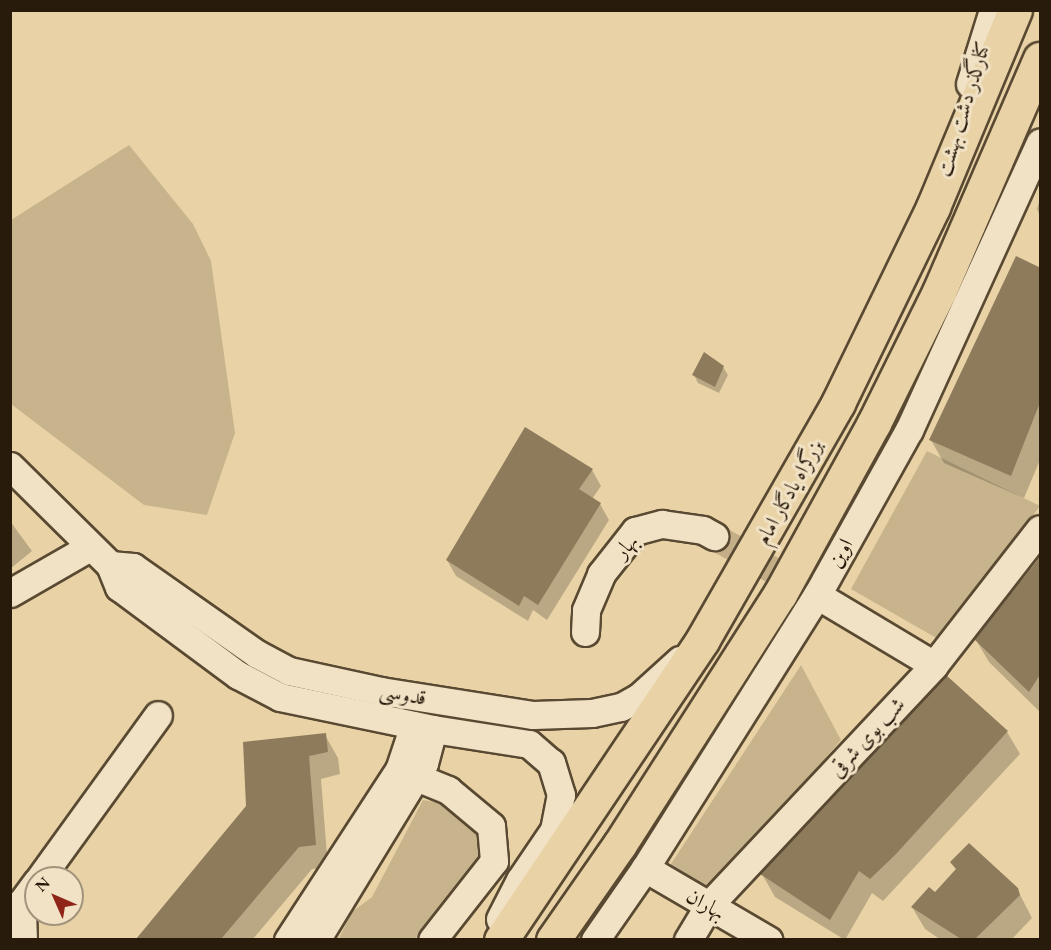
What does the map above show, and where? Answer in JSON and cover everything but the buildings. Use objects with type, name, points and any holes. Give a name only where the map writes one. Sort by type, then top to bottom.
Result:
[{"type":"highway","name":"بزرگراه یادگار امام","points":[[501,939],[703,639],[838,403],[933,207],[1015,10]]},
{"type":"highway","name":"بزرگراه یادگار امام","points":[[553,939],[706,712],[796,564],[874,423],[939,292],[1041,59]]},
{"type":"street","name":"کنارگذر دشت بهشت","points":[[933,207],[993,10]]},
{"type":"street","name":"اوین","points":[[595,939],[645,868],[817,595],[909,430],[1041,142]]},
{"type":"street","points":[[10,466],[110,565],[119,587],[237,675],[280,697],[423,727],[529,744],[551,763],[561,795],[554,830],[520,880],[494,939]]},
{"type":"street","name":"بهار","points":[[585,632],[586,610],[601,574],[635,531],[662,524],[704,530],[714,536]]},
{"type":"street","name":"شب بوی شرقی","points":[[688,939],[709,905],[934,665],[1041,529]]},
{"type":"street","points":[[10,594],[90,547]]},
{"type":"street","name":"قدوسی","points":[[110,565],[133,567],[257,654],[289,671],[381,691],[533,715],[592,713],[621,707],[639,697],[703,639]]},
{"type":"street","points":[[817,595],[934,665]]},
{"type":"street","points":[[49,866],[158,715]]},
{"type":"street","points":[[529,744],[533,715]]},
{"type":"street","points":[[316,939],[407,774],[423,727]]},
{"type":"street","points":[[288,939],[407,774]]},
{"type":"street","points":[[407,774],[448,790],[472,807],[491,826],[494,845],[494,861],[432,939]]},
{"type":"street","name":"بهاران","points":[[645,868],[768,939]]},
{"type":"street","points":[[23,939],[22,902],[24,899]]},
{"type":"shaded area","points":[[129,145],[193,224],[211,261],[235,433],[207,515],[144,505],[11,404],[11,220]]},
{"type":"shaded area","points":[[927,451],[1040,506],[938,639],[851,589]]},
{"type":"shaded area","points":[[801,665],[841,740],[709,893],[669,867]]},
{"type":"shaded area","points":[[423,800],[448,804],[483,836],[479,862],[415,939],[338,940],[352,912],[372,897]]},
{"type":"tunnel","points":[[714,536],[817,595]]}]
